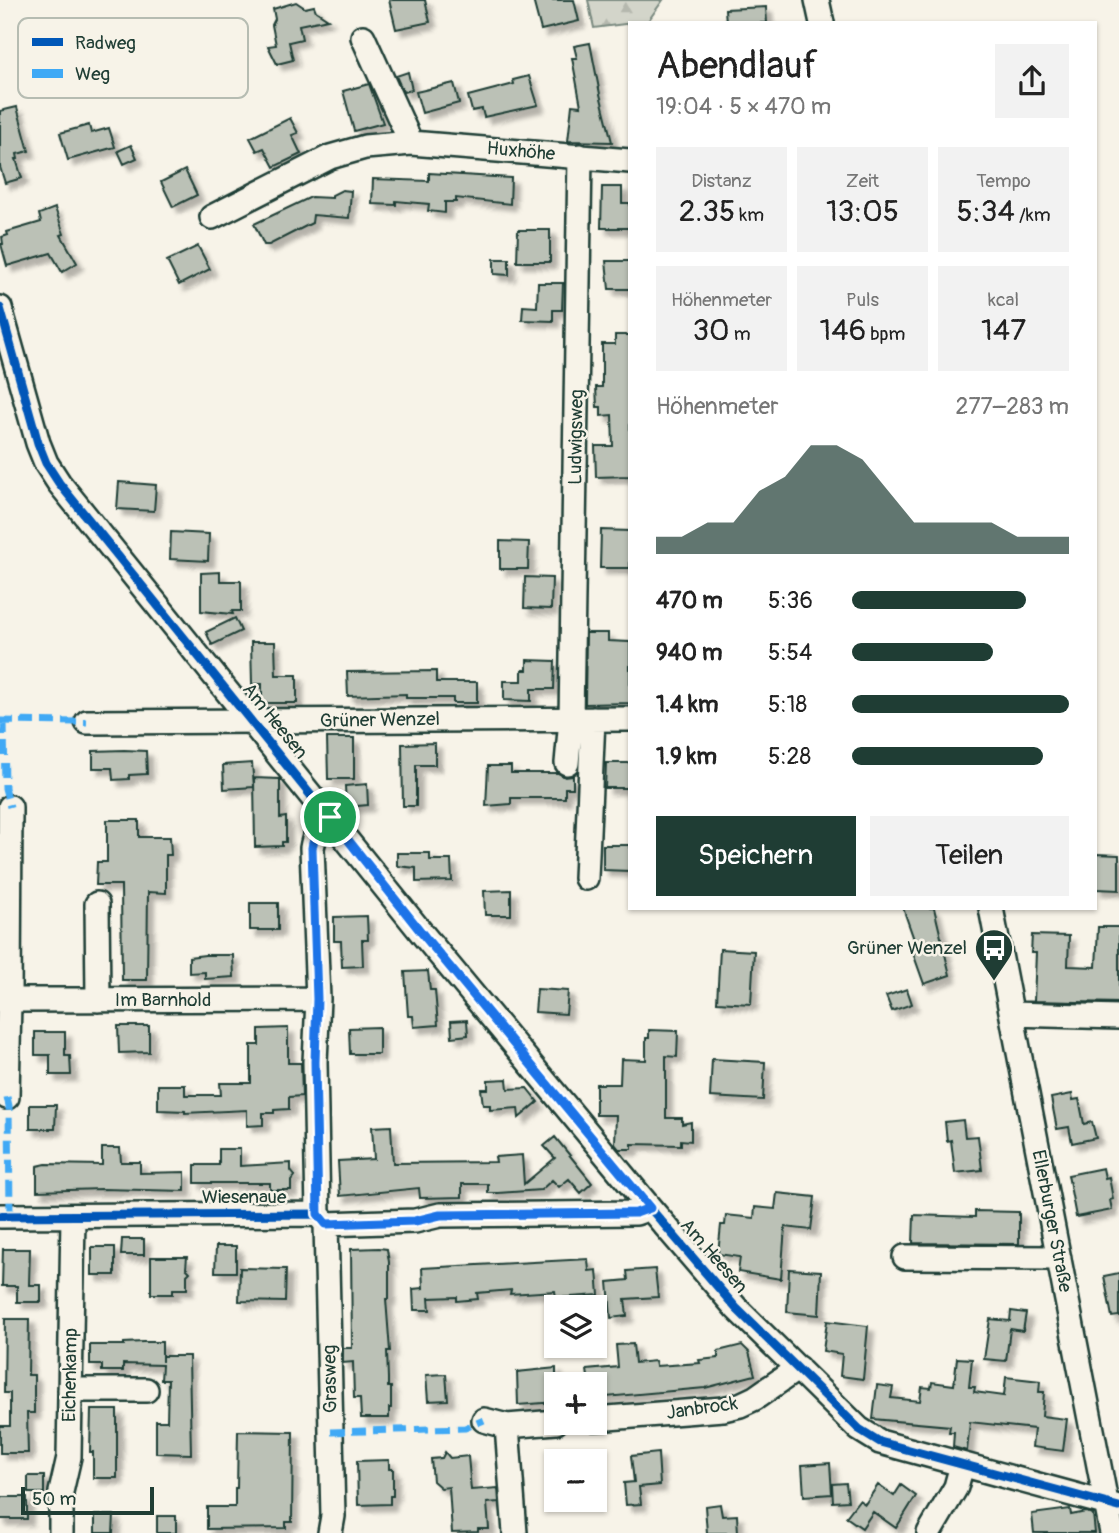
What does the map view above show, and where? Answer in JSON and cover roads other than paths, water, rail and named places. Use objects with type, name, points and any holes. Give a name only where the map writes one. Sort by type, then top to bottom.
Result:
[{"type":"street","points":[[817,0],[822,21]]},
{"type":"street","points":[[363,37],[411,143]]},
{"type":"street","name":"Huxhöhe","points":[[212,217],[330,157],[365,147],[411,143],[628,161]]},
{"type":"street","name":"Ludwigsweg","points":[[580,156],[582,719]]},
{"type":"street","name":"Am Heesen","points":[[0,308],[38,443],[46,463],[60,483],[425,937],[736,1308],[859,1429],[880,1442],[1113,1506]]},
{"type":"street","points":[[567,763],[582,719]]},
{"type":"street","points":[[582,719],[586,878]]},
{"type":"street","name":"Grüner Wenzel","points":[[87,722],[628,719]]},
{"type":"street","points":[[7,1097],[10,807]]},
{"type":"street","name":"Grasweg","points":[[330,817],[314,838],[312,848],[317,999],[315,1062],[333,1516],[330,1533]]},
{"type":"street","points":[[97,904],[98,1000]]},
{"type":"street","name":"Ellerburger Straße","points":[[991,910],[1059,1258],[1113,1506],[1112,1533]]},
{"type":"street","name":"Im Barnhold","points":[[9,1000],[317,999]]},
{"type":"street","points":[[1012,1014],[1119,1017]]},
{"type":"street","name":"Wiesenaue","points":[[0,1216],[415,1221],[440,1215],[636,1213],[650,1208]]},
{"type":"street","name":"Eichenkamp","points":[[61,1533],[61,1492],[69,1457],[73,1216]]},
{"type":"street","points":[[905,1257],[1059,1258]]},
{"type":"street","name":"Janbrock","points":[[607,1418],[723,1409],[740,1405],[798,1368]]},
{"type":"street","points":[[70,1390],[146,1390]]},
{"type":"street","points":[[484,1420],[507,1426],[544,1423]]},
{"type":"street","points":[[507,1426],[515,1533]]},
{"type":"street","points":[[929,1533],[956,1487],[962,1465]]},
{"type":"place","name":"Grüner Wenzel","points":[[994,982]]}]
